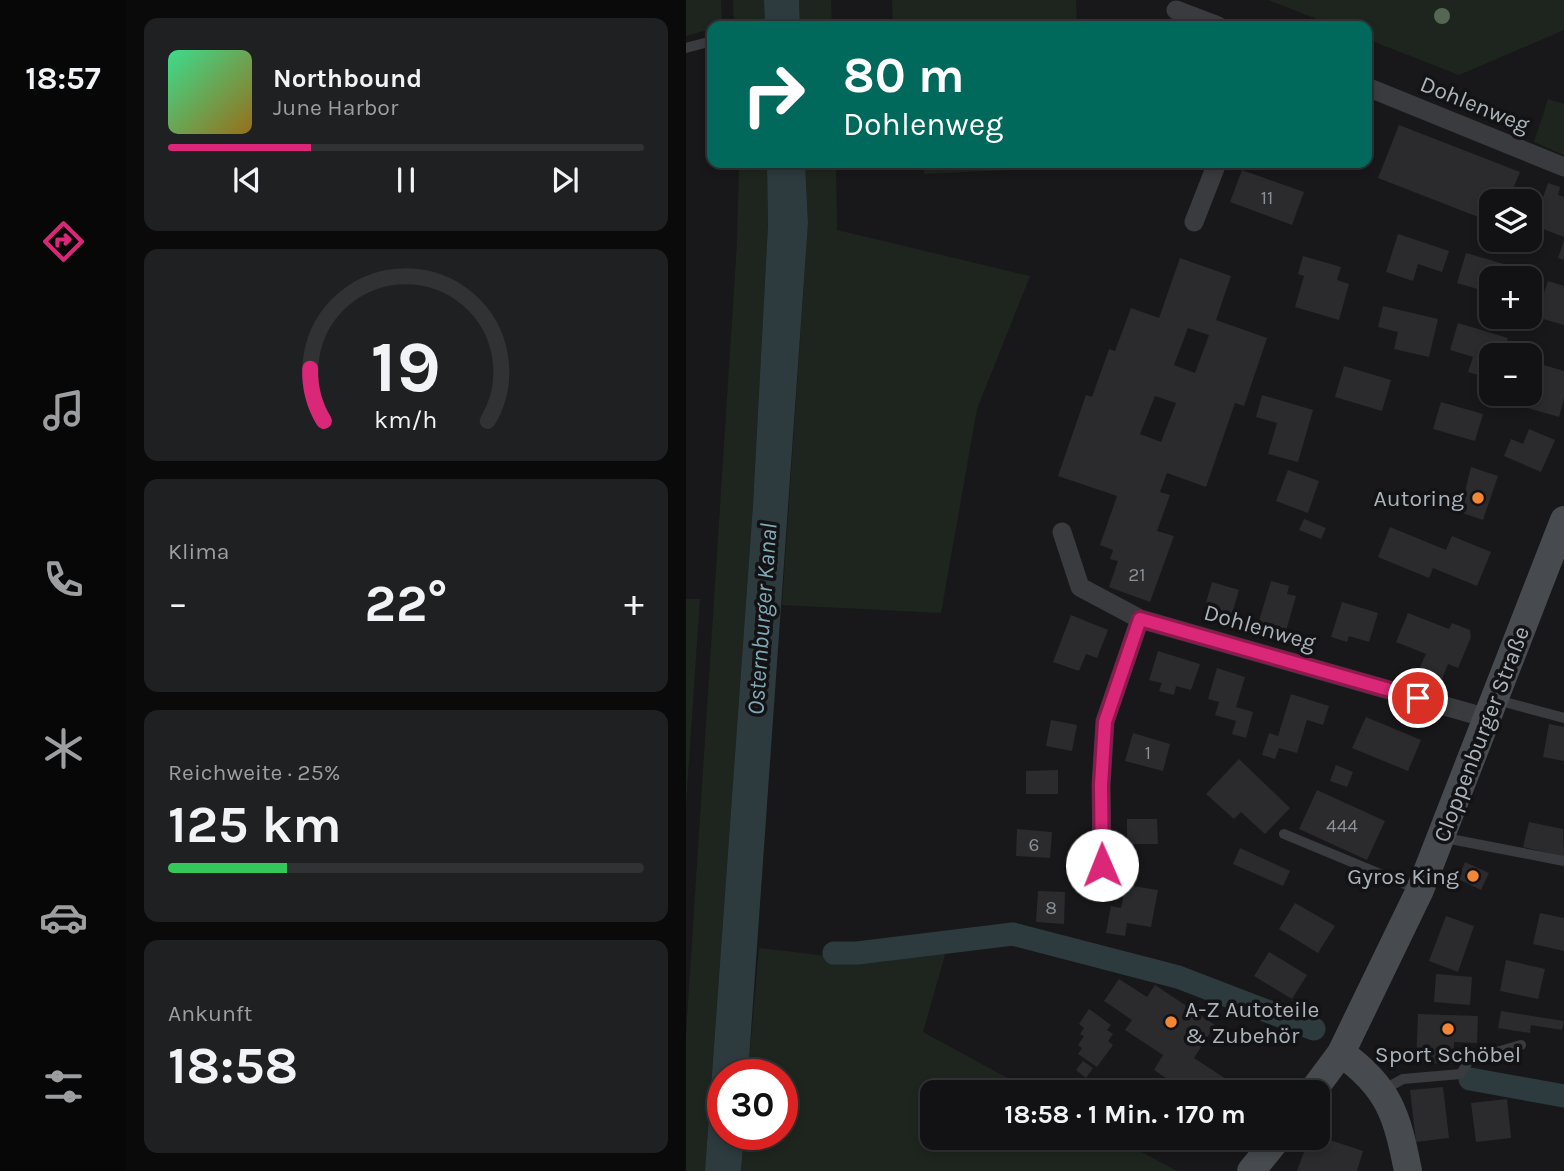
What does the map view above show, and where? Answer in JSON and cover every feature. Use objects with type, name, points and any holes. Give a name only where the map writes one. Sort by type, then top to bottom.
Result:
[{"type":"main road","name":"Cloppenburger Straße","points":[[1321,1080],[1340,1053],[1420,890],[1563,526]]},
{"type":"main road","points":[[1340,1053],[1366,1070],[1381,1091],[1395,1118],[1408,1171]]},
{"type":"main road","points":[[1251,1171],[1268,1150]]},
{"type":"street","points":[[1176,9],[1206,21]]},
{"type":"street","name":"Dohlenweg","points":[[1372,89],[1564,167]]},
{"type":"street","points":[[1194,222],[1215,168]]},
{"type":"street","name":"Dohlenweg","points":[[1062,532],[1080,587],[1140,619],[1491,708]]},
{"type":"street","points":[[1102,865],[1101,785],[1105,722],[1140,619]]},
{"type":"lane","points":[[686,48],[707,42]]},
{"type":"lane","points":[[1491,708],[1564,718]]},
{"type":"lane","points":[[1284,834],[1420,890]]},
{"type":"lane","points":[[1441,837],[1564,861]]},
{"type":"lane","points":[[1381,1091],[1403,1079],[1461,1074],[1469,1060],[1521,1045]]},
{"type":"shaded area","points":[[686,0],[721,0],[722,21],[707,21],[707,30],[686,36]]},
{"type":"shaded area","points":[[733,0],[764,0],[765,21],[734,21]]},
{"type":"shaded area","points":[[799,0],[831,0],[832,21],[800,21]]},
{"type":"shaded area","points":[[892,0],[1076,0],[1077,21],[893,21]]},
{"type":"shaded area","points":[[1268,0],[1564,0],[1564,30],[1459,75],[1372,41],[1372,21],[1322,21]]},
{"type":"shaded area","points":[[1548,99],[1564,104],[1564,155],[1534,142]]},
{"type":"shaded area","points":[[739,168],[767,168],[768,225],[753,505],[713,1059],[707,1059],[705,1171],[686,1171],[686,1035],[737,243]]},
{"type":"shaded area","points":[[805,168],[836,168],[837,230],[1030,276],[977,409],[941,613],[782,605],[808,223]]},
{"type":"shaded area","points":[[924,168],[1034,169],[924,174]]},
{"type":"shaded area","points":[[686,599],[700,599],[686,804]]},
{"type":"shaded area","points":[[759,948],[844,958],[947,948],[923,1032],[1011,1080],[920,1080],[920,1150],[1138,1150],[1177,1171],[741,1171],[743,1150],[798,1150],[798,1059],[749,1059]]},
{"type":"water","points":[[764,0],[799,0],[800,21],[765,21]]},
{"type":"water","name":"Osternburger Kanal","points":[[767,168],[805,168],[808,223],[749,1059],[713,1059],[753,505],[768,225]]},
{"type":"water","points":[[707,1143],[707,1150],[743,1150],[741,1171],[705,1171]]},
{"type":"building","points":[[1399,125],[1520,172],[1513,189],[1479,189],[1479,217],[1378,178]]},
{"type":"building","points":[[1242,170],[1304,192],[1292,225],[1230,202]]},
{"type":"building","points":[[1548,183],[1560,187],[1558,195],[1564,197],[1564,237],[1542,228],[1542,200]]},
{"type":"building","points":[[1398,234],[1449,251],[1442,272],[1418,264],[1413,281],[1386,272]]},
{"type":"building","points":[[1564,241],[1564,260],[1558,258]]},
{"type":"building","points":[[1466,253],[1504,264],[1479,266],[1479,289],[1457,283]]},
{"type":"building","points":[[1303,256],[1341,267],[1337,280],[1349,284],[1339,320],[1295,307],[1304,276],[1298,274]]},
{"type":"building","points":[[1180,258],[1231,276],[1216,320],[1267,338],[1244,406],[1235,403],[1206,487],[1167,473],[1160,492],[1170,495],[1157,531],[1174,536],[1150,602],[1109,587],[1118,561],[1110,559],[1113,550],[1100,545],[1117,496],[1058,476],[1086,395],[1092,397],[1109,349],[1115,351],[1131,308],[1159,318]],"holes":[[[1188,328],[1209,335],[1195,373],[1174,365]],[[1155,396],[1176,403],[1161,442],[1140,434]]]},
{"type":"building","points":[[1548,281],[1564,286],[1564,325],[1542,319],[1542,299]]},
{"type":"building","points":[[1383,306],[1438,319],[1429,357],[1394,349],[1398,332],[1378,327]]},
{"type":"building","points":[[1458,323],[1508,338],[1507,343],[1479,343],[1479,375],[1468,372],[1473,357],[1450,350]]},
{"type":"building","points":[[1542,365],[1564,371],[1564,398],[1559,417],[1520,406],[1542,406]]},
{"type":"building","points":[[1344,366],[1391,380],[1382,411],[1335,397]]},
{"type":"building","points":[[1262,395],[1313,410],[1298,462],[1268,454],[1277,423],[1256,417]]},
{"type":"building","points":[[1441,402],[1483,414],[1475,441],[1433,429]]},
{"type":"building","points":[[1529,429],[1555,440],[1541,472],[1504,456],[1511,439],[1523,444]]},
{"type":"building","name":"Autoring","points":[[1471,467],[1498,476],[1483,520],[1460,512]]},
{"type":"building","points":[[1288,470],[1319,481],[1308,513],[1276,501]]},
{"type":"building","points":[[1304,519],[1326,528],[1321,539],[1299,530]]},
{"type":"building","points":[[1390,527],[1446,550],[1452,536],[1491,552],[1477,586],[1433,568],[1429,578],[1378,557]]},
{"type":"building","points":[[1271,581],[1289,586],[1287,594],[1296,596],[1286,631],[1258,624]]},
{"type":"building","points":[[1212,582],[1239,590],[1232,614],[1205,606]]},
{"type":"building","points":[[1342,602],[1378,613],[1369,642],[1349,636],[1347,642],[1331,637]]},
{"type":"building","points":[[1408,613],[1449,629],[1452,623],[1470,630],[1471,637],[1458,668],[1448,664],[1442,679],[1419,669],[1426,654],[1396,642]]},
{"type":"building","points":[[1071,615],[1108,630],[1097,658],[1086,654],[1079,671],[1053,662]]},
{"type":"building","points":[[1158,651],[1200,664],[1191,690],[1176,686],[1174,695],[1159,691],[1162,683],[1149,680]]},
{"type":"building","points":[[1217,668],[1245,677],[1236,707],[1253,712],[1246,738],[1232,734],[1236,721],[1215,715],[1219,702],[1208,699]]},
{"type":"building","points":[[1291,694],[1329,706],[1323,725],[1307,720],[1297,753],[1279,748],[1275,759],[1262,755],[1269,733],[1278,736]]},
{"type":"building","points":[[1366,717],[1421,740],[1408,771],[1352,748]]},
{"type":"building","points":[[1051,720],[1077,725],[1072,751],[1046,746]]},
{"type":"building","points":[[1549,724],[1564,727],[1564,761],[1543,757]]},
{"type":"building","points":[[1133,733],[1170,744],[1163,771],[1125,761]]},
{"type":"building","points":[[1239,759],[1290,808],[1265,834],[1241,812],[1234,819],[1206,794]]},
{"type":"building","points":[[1336,765],[1353,772],[1347,787],[1330,781]]},
{"type":"building","points":[[1058,770],[1058,794],[1026,794],[1026,771]]},
{"type":"building","points":[[1317,790],[1385,821],[1367,860],[1299,829]]},
{"type":"building","points":[[1127,819],[1157,819],[1158,844],[1127,844]]},
{"type":"building","points":[[1529,822],[1563,829],[1564,857],[1523,847]]},
{"type":"building","points":[[1017,829],[1052,832],[1050,858],[1016,856]]},
{"type":"building","points":[[1240,848],[1290,871],[1283,886],[1233,864]]},
{"type":"building","name":"Gyros King","points":[[1465,862],[1489,873],[1481,890],[1458,879]]},
{"type":"building","points":[[1126,885],[1158,890],[1151,927],[1127,923],[1125,936],[1106,933],[1111,906],[1121,908]]},
{"type":"building","points":[[1038,891],[1065,892],[1064,924],[1036,922]]},
{"type":"building","points":[[1295,903],[1335,926],[1318,953],[1279,929]]},
{"type":"building","points":[[1540,913],[1564,918],[1564,951],[1533,944]]},
{"type":"building","points":[[1446,916],[1474,926],[1458,972],[1429,961]]},
{"type":"building","points":[[1269,952],[1307,975],[1292,999],[1254,976]]},
{"type":"building","points":[[1506,960],[1545,969],[1538,999],[1500,991]]},
{"type":"building","points":[[1436,974],[1472,977],[1470,1005],[1434,1002]]},
{"type":"building","name":"A-Z Autoteile & Zubehör","points":[[1119,979],[1147,997],[1155,985],[1215,1025],[1194,1058],[1227,1080],[1169,1080],[1154,1070],[1163,1055],[1125,1030],[1132,1020],[1104,1001]]},
{"type":"building","points":[[1089,1009],[1111,1025],[1107,1030],[1113,1034],[1108,1041],[1113,1045],[1097,1067],[1078,1054],[1082,1048],[1078,1045],[1084,1036],[1080,1034],[1084,1028],[1079,1024]]},
{"type":"building","points":[[1501,1011],[1564,1021],[1562,1030],[1531,1025],[1530,1033],[1498,1028]]},
{"type":"building","name":"Sport Schöbel","points":[[1418,1014],[1478,1016],[1477,1043],[1454,1042],[1453,1064],[1416,1063]]},
{"type":"building","points":[[1083,1061],[1093,1068],[1086,1078],[1076,1070]]},
{"type":"building","points":[[1443,1087],[1449,1138],[1416,1142],[1410,1090]]},
{"type":"building","points":[[1507,1099],[1511,1138],[1476,1142],[1471,1103]]},
{"type":"building","points":[[1330,1140],[1363,1151],[1357,1171],[1297,1171],[1305,1150],[1330,1150]]},
{"type":"waterway","points":[[834,953],[857,953],[1013,934],[1178,977],[1314,1029]]},
{"type":"waterway","points":[[1470,1079],[1564,1096]]},
{"type":"place","name":"Autoring","points":[[1478,498]]},
{"type":"place","name":"Gyros King","points":[[1473,876]]},
{"type":"place","name":"A-Z Autoteile & Zubehör","points":[[1171,1022]]},
{"type":"place","name":"Sport Schöbel","points":[[1448,1029]]},
{"type":"route","points":[[1102,865],[1101,785],[1105,722],[1140,619],[1418,698]]}]
